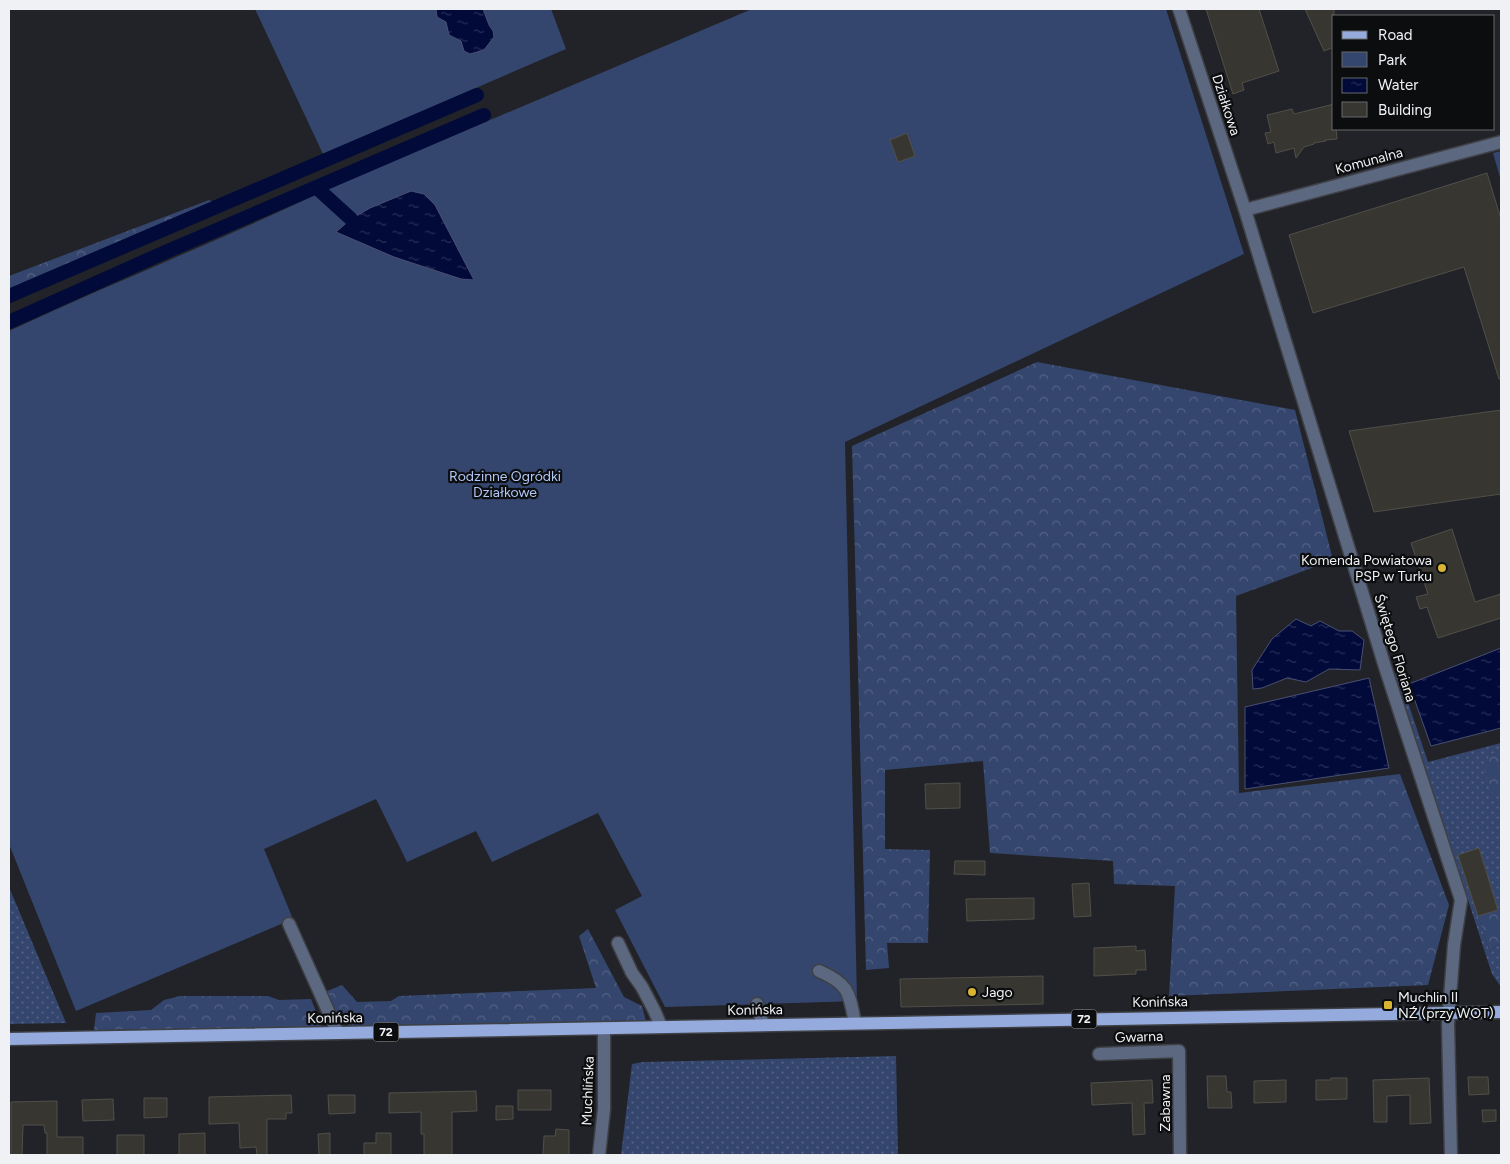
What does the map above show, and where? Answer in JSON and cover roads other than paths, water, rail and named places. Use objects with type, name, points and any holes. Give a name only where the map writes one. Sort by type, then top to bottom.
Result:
[{"type":"main road","name":"Konińska","points":[[9,1039],[1501,1012]]},
{"type":"street","name":"Działkowa","points":[[1179,9],[1245,210]]},
{"type":"street","name":"Komunalna","points":[[1245,210],[1501,142]]},
{"type":"street","name":"Świętego Floriana","points":[[1245,210],[1385,668],[1461,900],[1454,946],[1448,1024],[1451,1155]]},
{"type":"street","points":[[289,924],[338,1033]]},
{"type":"street","points":[[618,943],[661,1026]]},
{"type":"street","points":[[819,971],[830,976],[846,989],[850,995],[855,1023]]},
{"type":"street","points":[[757,1004],[763,1025]]},
{"type":"street","name":"Muchlińska","points":[[599,1155],[604,1109],[604,1028]]},
{"type":"street","name":"Gwarna","points":[[1098,1054],[1180,1051]]},
{"type":"street","name":"Zabawna","points":[[1180,1051],[1180,1155]]},
{"type":"water","points":[[436,9],[483,9],[494,37],[484,50],[470,54],[464,51],[461,41],[449,35],[446,22],[437,17]]},
{"type":"water","points":[[411,191],[424,194],[435,205],[474,280],[461,279],[394,257],[336,232],[351,219],[370,208]]},
{"type":"water","points":[[1296,619],[1311,626],[1320,621],[1339,631],[1352,631],[1364,640],[1360,670],[1329,669],[1306,682],[1287,678],[1262,688],[1253,689],[1252,670],[1272,639]]},
{"type":"water","points":[[1501,648],[1501,728],[1431,746],[1409,684]]},
{"type":"water","points":[[1369,678],[1389,768],[1245,789],[1245,707]]},
{"type":"waterway","points":[[9,296],[477,95]]},
{"type":"waterway","points":[[9,322],[154,257],[484,115]]},
{"type":"waterway","points":[[317,188],[351,219]]},
{"type":"place","name":"Komenda Powiatowa PSP w Turku","points":[[1442,568]]},
{"type":"place","name":"Jago","points":[[972,992]]},
{"type":"place","name":"Muchlin II NŹ (przy WOT)","points":[[1388,1005]]},
{"type":"park label","name":"Rodzinne Ogródki Działkowe","points":[[505,484]]}]
